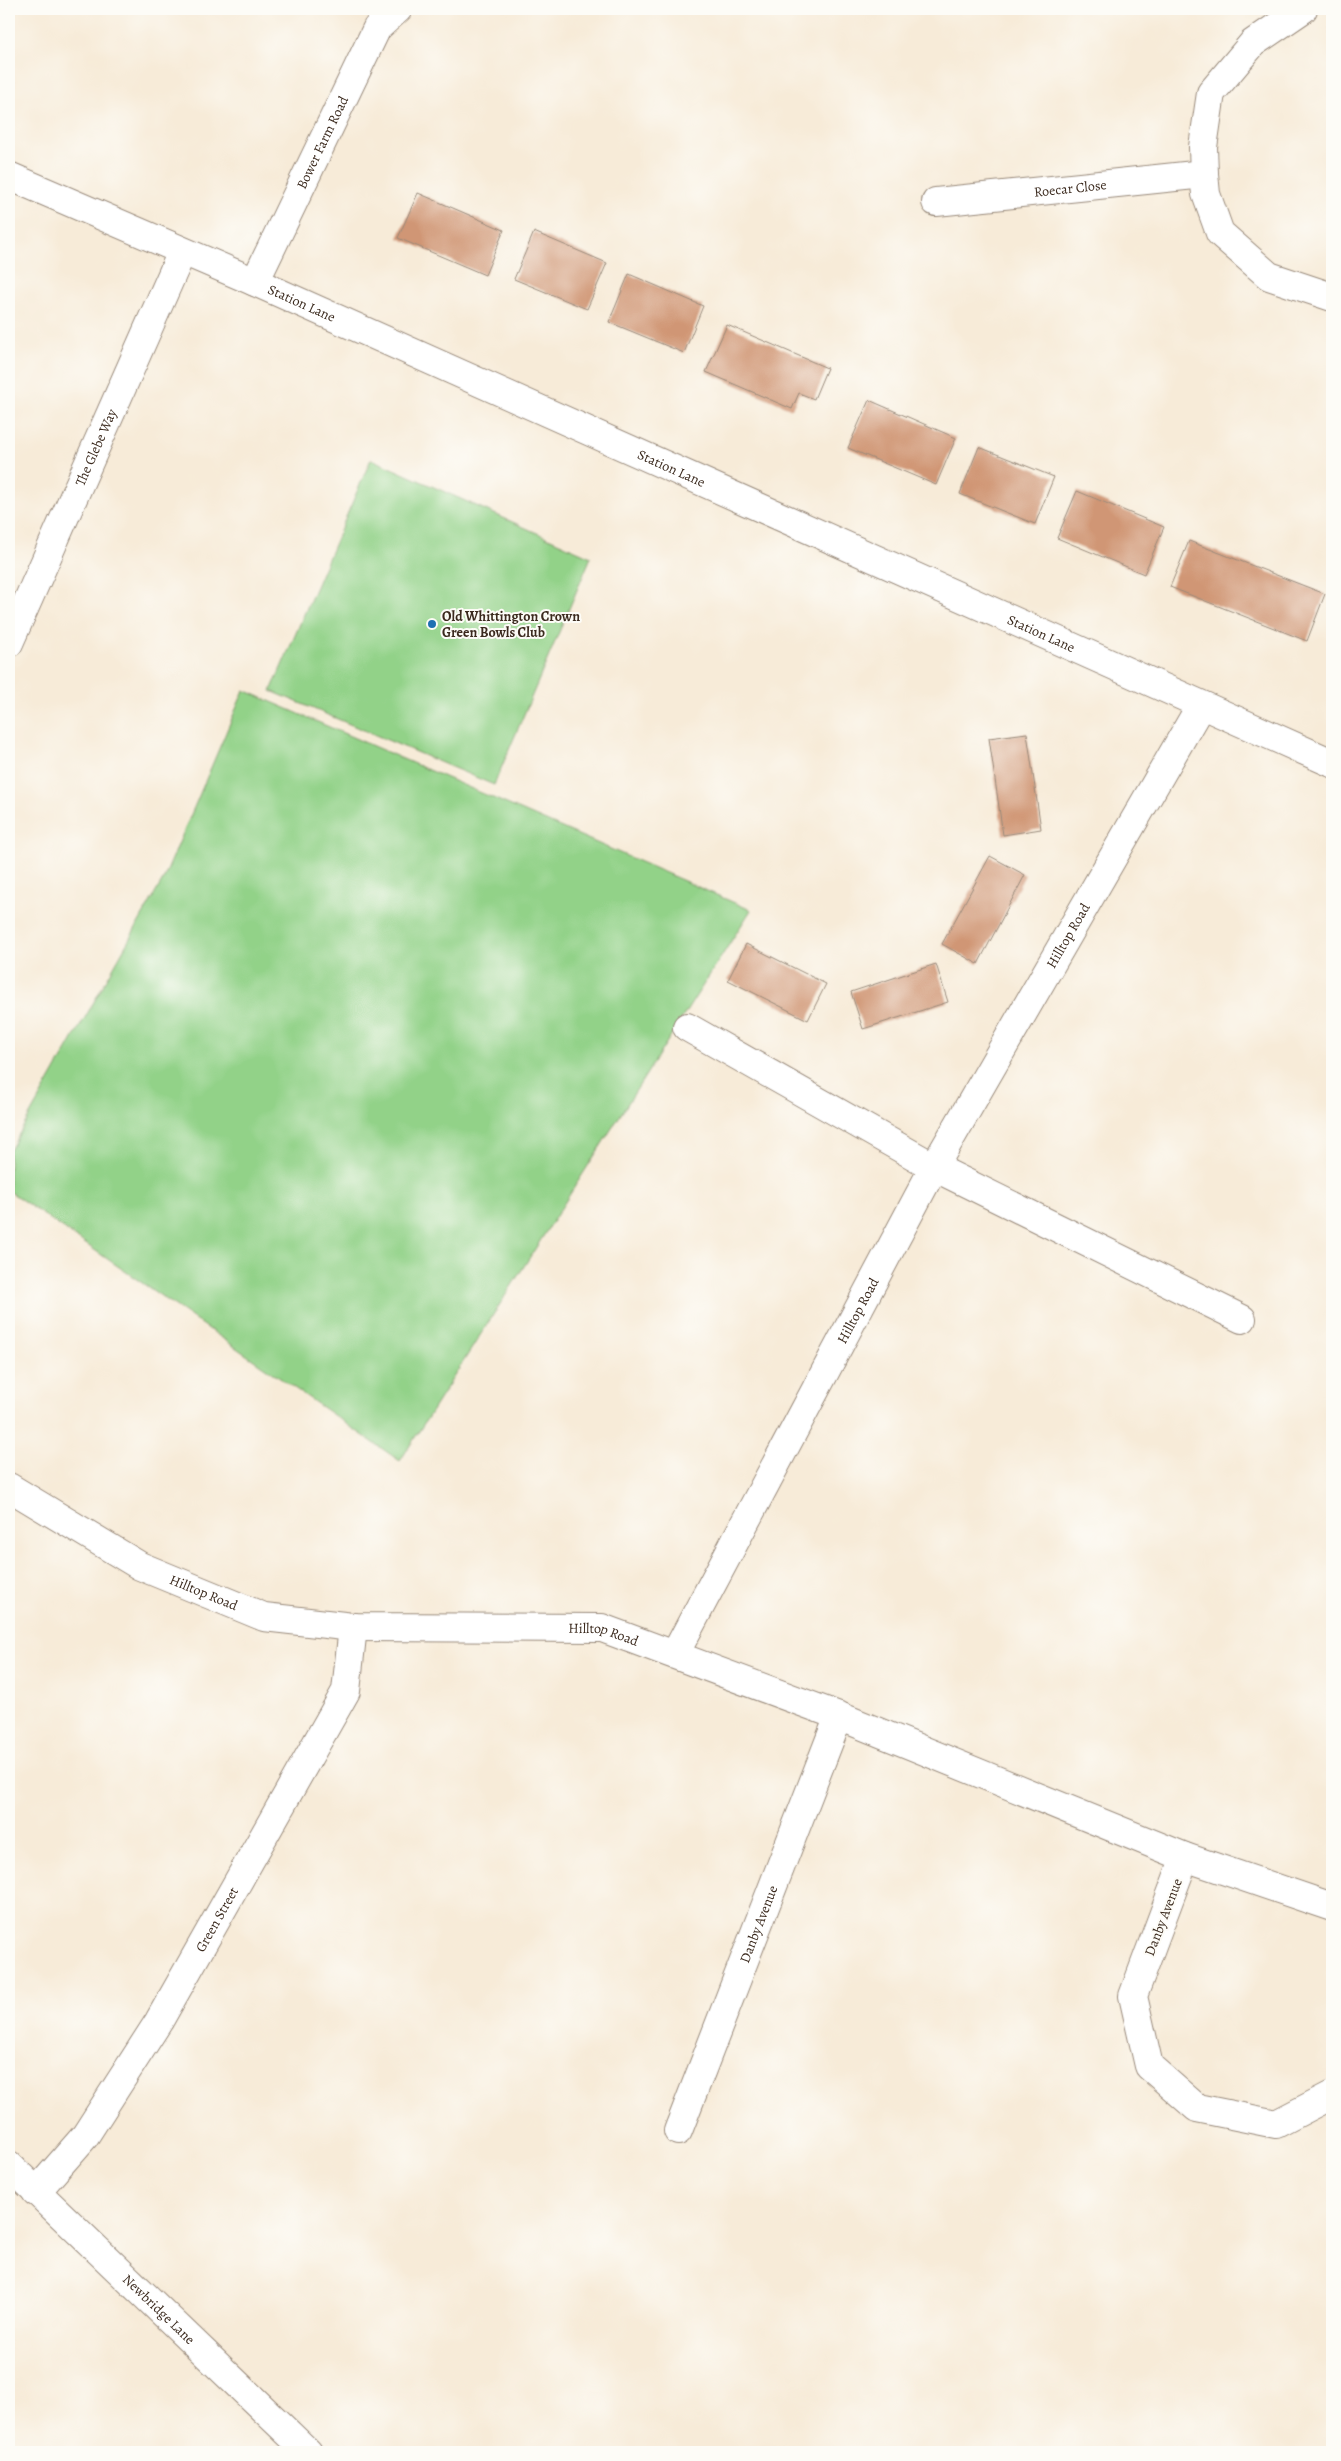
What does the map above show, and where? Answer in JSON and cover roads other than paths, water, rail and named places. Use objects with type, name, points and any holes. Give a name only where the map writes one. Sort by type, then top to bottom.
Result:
[{"type":"street","name":"Bower Farm Road","points":[[255,282],[376,28],[398,9]]},
{"type":"street","points":[[1303,9],[1253,42],[1211,93],[1203,147],[1206,194],[1220,233],[1268,276],[1332,296]]},
{"type":"street","name":"Roecar Close","points":[[936,202],[1204,174]]},
{"type":"street","name":"Station Lane","points":[[9,176],[255,282],[1332,763]]},
{"type":"street","name":"The Glebe Way","points":[[9,643],[182,252]]},
{"type":"street","name":"Hilltop Road","points":[[9,1487],[140,1566],[264,1617],[353,1627],[602,1628],[675,1654],[934,1167],[1201,705]]},
{"type":"street","points":[[687,1027],[934,1167],[1242,1319]]},
{"type":"street","name":"Green Street","points":[[36,2192],[85,2136],[159,2021],[346,1692],[353,1627]]},
{"type":"street","points":[[675,1654],[840,1716],[1185,1858],[1332,1908]]},
{"type":"street","name":"Danby Avenue","points":[[678,2131],[840,1716]]},
{"type":"street","name":"Danby Avenue","points":[[1185,1858],[1133,1996],[1149,2066],[1197,2108],[1276,2124],[1332,2095]]},
{"type":"street","name":"Newbridge Lane","points":[[9,2165],[308,2452]]},
{"type":"place","name":"Old Whittington Crown Green Bowls Club","points":[[432,624]]}]
